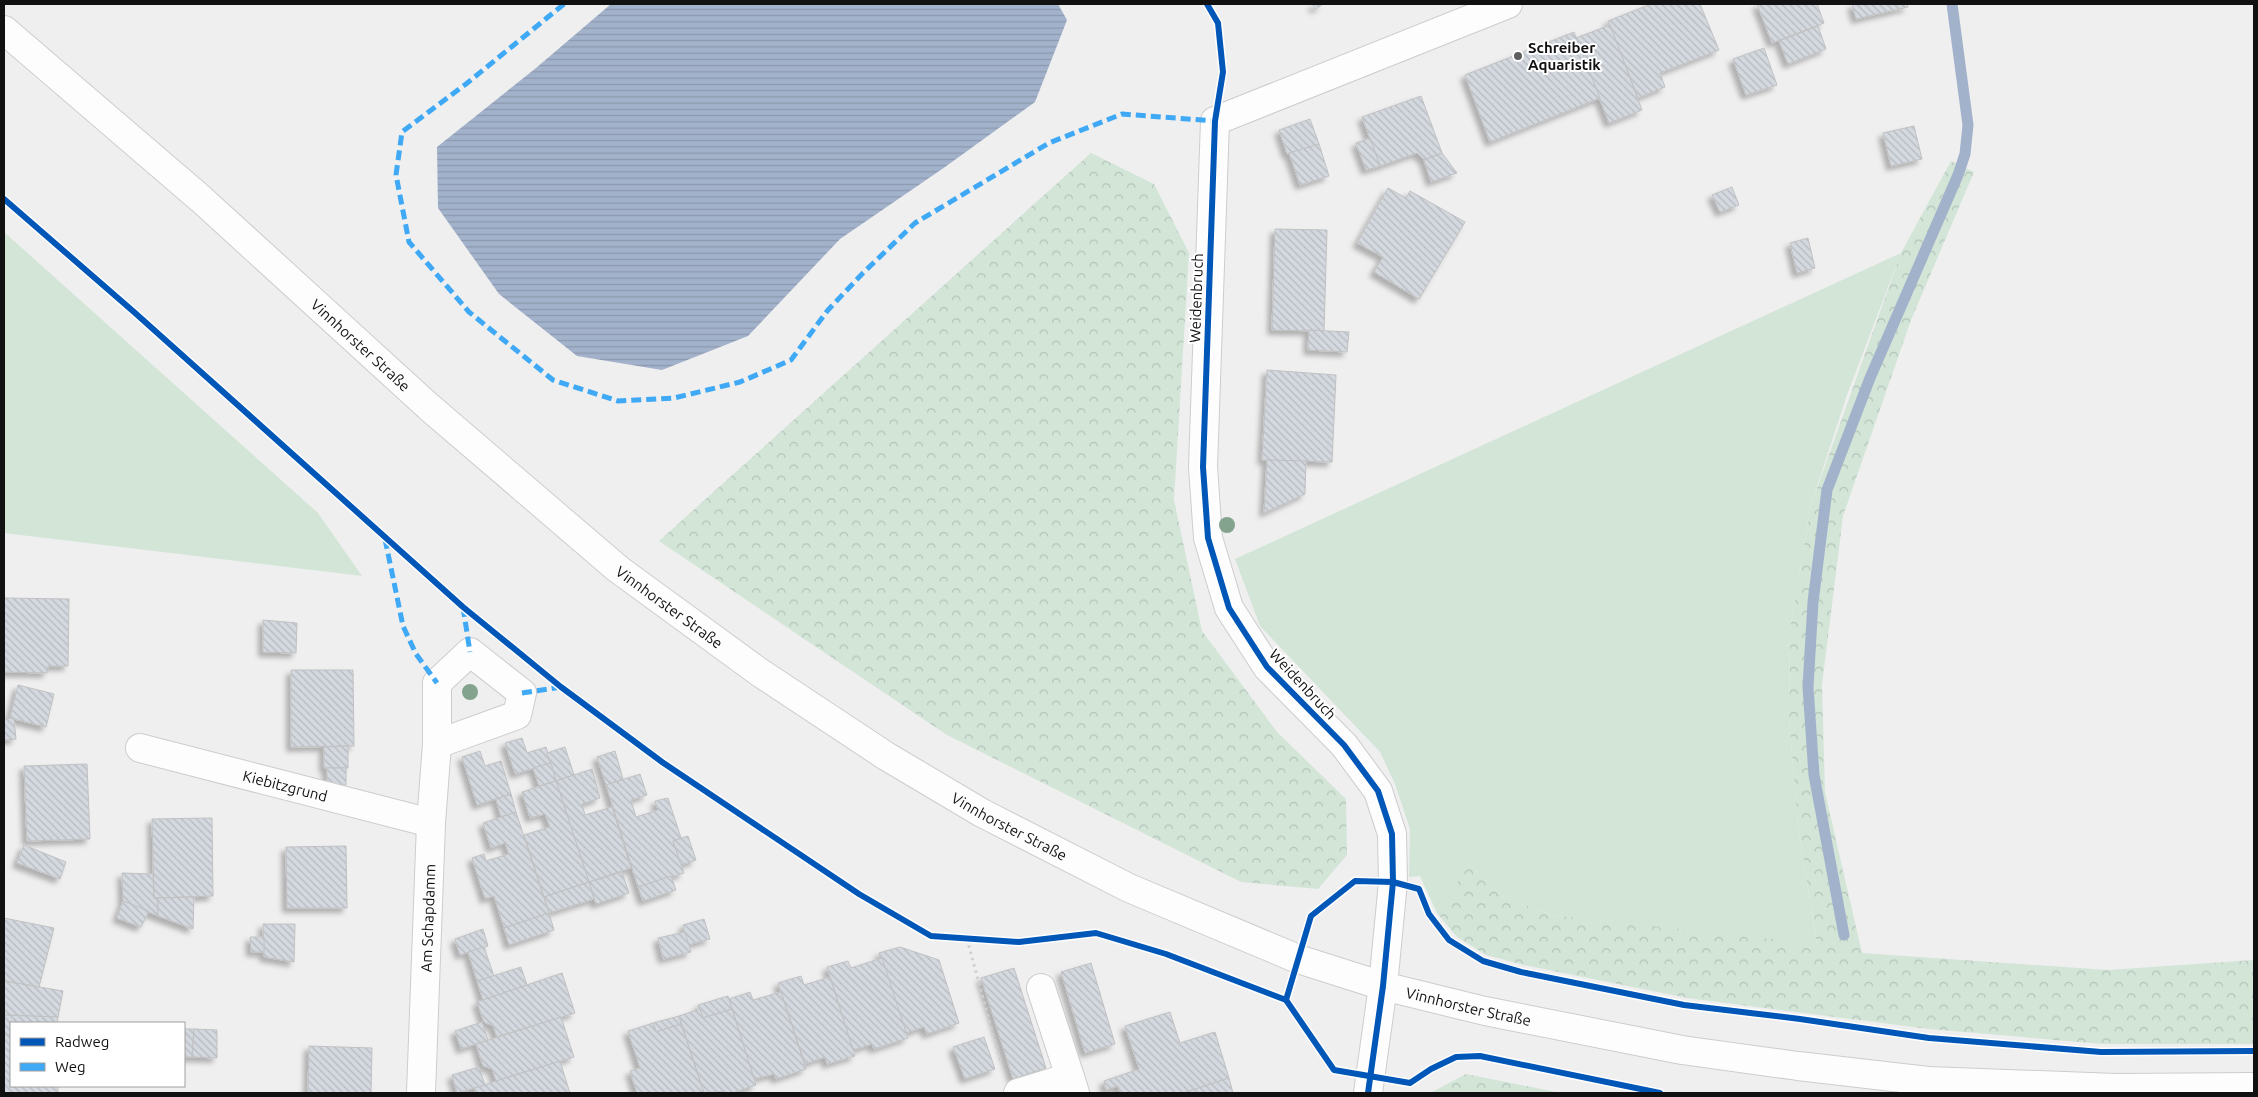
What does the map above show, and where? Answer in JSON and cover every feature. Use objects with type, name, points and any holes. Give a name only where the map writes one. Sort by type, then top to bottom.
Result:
[{"type":"street","name":"Weidenbruch","points":[[1382,986],[1393,882],[1392,834],[1378,791],[1344,745],[1267,667],[1229,608],[1208,538],[1203,467],[1215,121],[1508,4]]},
{"type":"street","name":"Vinnhorster Straße","points":[[4,30],[201,199],[429,407],[612,563],[759,672],[886,756],[974,808],[1129,888],[1298,959],[1382,986],[1486,1011],[1682,1050],[1808,1068],[1948,1082],[2116,1088],[2254,1087]]},
{"type":"street","name":"Am Schapdamm","points":[[421,1093],[431,823],[437,744]]},
{"type":"street","name":"Kiebitzgrund","points":[[140,748],[431,823]]},
{"type":"street","points":[[1368,1093],[1382,986]]},
{"type":"street","points":[[1018,1093],[1072,1085],[1041,988]]},
{"type":"path","points":[[967,939],[1003,1070]]},
{"type":"green space","points":[[1091,153],[1154,184],[1189,253],[1174,500],[1202,631],[1277,732],[1346,799],[1347,855],[1318,889],[1241,882],[947,735],[659,541]]},
{"type":"green space","points":[[1951,161],[1974,172],[1911,320],[1843,516],[1822,685],[1825,792],[1862,953],[2108,970],[2254,960],[2254,1044],[2102,1044],[1929,1029],[1687,998],[1524,965],[1486,955],[1457,937],[1437,913],[1469,864],[1503,897],[1552,915],[1817,944],[1798,825],[1789,719],[1790,630],[1811,505],[1901,253]]},
{"type":"green space","points":[[4,232],[318,513],[362,576],[4,533]]},
{"type":"green space","points":[[1901,253],[1847,395],[1811,505],[1790,630],[1789,719],[1798,825],[1817,945],[1552,915],[1503,897],[1469,864],[1437,913],[1420,876],[1409,877],[1410,829],[1395,784],[1380,752],[1260,626],[1235,559]]},
{"type":"green space","points":[[1466,1074],[1561,1093],[1430,1093]]},
{"type":"water","points":[[611,4],[1058,4],[1067,20],[1035,102],[840,239],[748,336],[662,370],[577,356],[499,294],[438,208],[437,147],[536,68]]},
{"type":"building","points":[[1312,4],[1323,4],[1316,9]]},
{"type":"building","points":[[1651,4],[1700,4],[1719,50],[1660,73],[1665,87],[1638,98],[1608,21]]},
{"type":"building","points":[[1757,4],[1817,4],[1824,23],[1772,43]]},
{"type":"building","points":[[1852,4],[1907,4],[1908,7],[1856,19]]},
{"type":"building","points":[[1610,25],[1642,110],[1609,123],[1576,38]]},
{"type":"building","points":[[1818,26],[1826,49],[1788,64],[1779,41]]},
{"type":"building","points":[[1574,32],[1600,98],[1490,142],[1465,75]]},
{"type":"building","points":[[1764,48],[1777,85],[1746,95],[1733,59]]},
{"type":"building","points":[[1421,96],[1442,153],[1424,160],[1417,153],[1380,166],[1362,117]]},
{"type":"building","points":[[1310,119],[1319,144],[1287,154],[1279,130]]},
{"type":"building","points":[[1914,126],[1922,159],[1891,166],[1883,133]]},
{"type":"building","points":[[1370,138],[1380,166],[1366,170],[1356,143]]},
{"type":"building","points":[[1319,144],[1329,176],[1300,185],[1289,153]]},
{"type":"building","points":[[1442,153],[1457,173],[1431,182],[1424,160]]},
{"type":"building","points":[[1732,187],[1739,205],[1720,212],[1712,195]]},
{"type":"building","points":[[1388,188],[1406,198],[1410,191],[1465,222],[1419,299],[1374,272],[1383,257],[1357,243]]},
{"type":"building","points":[[1275,229],[1327,230],[1324,331],[1272,330]]},
{"type":"building","points":[[1808,238],[1815,268],[1797,273],[1790,243]]},
{"type":"building","points":[[1309,330],[1349,332],[1347,352],[1308,350]]},
{"type":"building","points":[[1267,370],[1336,375],[1332,462],[1262,460]]},
{"type":"building","points":[[1267,460],[1306,461],[1305,494],[1264,513]]},
{"type":"building","points":[[4,598],[69,599],[68,666],[48,666],[47,673],[4,672]]},
{"type":"building","points":[[263,620],[297,623],[296,653],[263,652]]},
{"type":"building","points":[[291,670],[353,670],[354,746],[291,747]]},
{"type":"building","points":[[18,685],[54,694],[46,727],[10,718]]},
{"type":"building","points":[[14,718],[16,739],[4,740],[4,719]]},
{"type":"building","points":[[522,738],[527,753],[546,747],[551,763],[515,774],[505,743]]},
{"type":"building","points":[[348,746],[348,768],[324,768],[324,747]]},
{"type":"building","points":[[565,747],[574,775],[556,781],[547,753]]},
{"type":"building","points":[[480,751],[485,766],[501,761],[511,794],[477,805],[462,757]]},
{"type":"building","points":[[615,751],[623,779],[606,785],[597,757]]},
{"type":"building","points":[[551,763],[556,781],[539,786],[533,768]]},
{"type":"building","points":[[87,764],[90,839],[27,841],[24,766]]},
{"type":"building","points":[[327,768],[346,768],[346,785],[327,784]]},
{"type":"building","points":[[592,769],[600,798],[582,804],[585,815],[612,807],[631,868],[589,882],[556,781]]},
{"type":"building","points":[[640,774],[647,795],[631,800],[636,817],[658,810],[655,801],[668,798],[681,838],[673,841],[684,873],[638,887],[606,785]]},
{"type":"building","points":[[556,781],[589,882],[544,897],[524,835],[550,827],[545,814],[530,818],[522,792]]},
{"type":"building","points":[[511,794],[516,812],[501,817],[496,799]]},
{"type":"building","points":[[516,812],[549,913],[504,928],[494,896],[485,899],[472,858],[484,854],[486,861],[509,854],[505,843],[491,848],[483,823]]},
{"type":"building","points":[[212,818],[213,896],[154,898],[152,819]]},
{"type":"building","points":[[688,836],[696,860],[681,865],[673,841]]},
{"type":"building","points":[[24,845],[66,862],[60,879],[17,863]]},
{"type":"building","points":[[346,846],[347,908],[287,908],[286,847]]},
{"type":"building","points":[[622,872],[629,893],[596,904],[589,882]]},
{"type":"building","points":[[122,873],[153,874],[154,898],[158,898],[158,916],[123,901]]},
{"type":"building","points":[[671,876],[676,890],[643,901],[638,887]]},
{"type":"building","points":[[589,882],[594,899],[549,913],[544,897]]},
{"type":"building","points":[[194,897],[193,929],[158,916],[158,898]]},
{"type":"building","points":[[123,901],[149,911],[141,927],[117,918]]},
{"type":"building","points":[[549,913],[554,930],[509,945],[504,928]]},
{"type":"building","points":[[4,918],[54,928],[39,987],[4,981]]},
{"type":"building","points":[[704,919],[710,939],[688,945],[683,925]]},
{"type":"building","points":[[263,924],[295,924],[294,962],[264,957]]},
{"type":"building","points":[[483,929],[488,946],[460,955],[455,939]]},
{"type":"building","points":[[685,932],[691,952],[663,959],[658,938]]},
{"type":"building","points":[[250,937],[264,937],[264,952],[251,952]]},
{"type":"building","points":[[484,947],[494,976],[477,981],[468,952]]},
{"type":"building","points":[[900,947],[939,960],[959,1023],[927,1034],[924,1027],[906,1033],[879,953]]},
{"type":"building","points":[[882,958],[908,1038],[874,1049],[872,1044],[853,1050],[827,967],[848,961],[851,968]]},
{"type":"building","points":[[1091,963],[1115,1044],[1085,1053],[1061,972]]},
{"type":"building","points":[[521,967],[527,985],[483,1000],[477,981]]},
{"type":"building","points":[[1014,968],[1046,1068],[1013,1079],[981,978]]},
{"type":"building","points":[[562,973],[575,1013],[497,1037],[493,1026],[484,1022],[477,1002]]},
{"type":"building","points":[[801,976],[804,985],[830,977],[855,1056],[827,1064],[825,1057],[805,1064],[778,983]]},
{"type":"building","points":[[4,981],[63,991],[58,1017],[4,1015]]},
{"type":"building","points":[[750,992],[753,1000],[781,992],[806,1069],[776,1079],[774,1074],[754,1079],[729,999]]},
{"type":"building","points":[[728,996],[732,1009],[703,1018],[698,1005]]},
{"type":"building","points":[[700,1009],[703,1018],[732,1009],[756,1085],[732,1093],[726,1093],[725,1091],[704,1093],[679,1016]]},
{"type":"building","points":[[1170,1012],[1180,1043],[1215,1032],[1229,1078],[1183,1093],[1120,1093],[1118,1086],[1106,1090],[1104,1081],[1139,1069],[1125,1026]]},
{"type":"building","points":[[4,1015],[58,1017],[57,1022],[10,1022],[10,1035],[4,1035]]},
{"type":"building","points":[[679,1016],[681,1024],[656,1032],[653,1023]]},
{"type":"building","points":[[561,1017],[574,1057],[496,1081],[492,1069],[483,1066],[476,1044]]},
{"type":"building","points":[[482,1022],[488,1040],[461,1049],[455,1031]]},
{"type":"building","points":[[653,1023],[656,1032],[681,1024],[704,1093],[637,1093],[630,1071],[640,1068],[628,1031]]},
{"type":"building","points":[[185,1029],[194,1029],[192,1057],[185,1057]]},
{"type":"building","points":[[194,1029],[217,1030],[217,1058],[192,1057]]},
{"type":"building","points":[[4,1035],[10,1035],[10,1087],[58,1087],[58,1093],[4,1093]]},
{"type":"building","points":[[984,1037],[995,1069],[965,1079],[953,1047]]},
{"type":"building","points":[[309,1046],[372,1048],[371,1093],[308,1093]]},
{"type":"building","points":[[560,1061],[570,1093],[476,1093],[474,1088]]},
{"type":"building","points":[[479,1067],[485,1085],[457,1093],[452,1075]]},
{"type":"building","points":[[1229,1078],[1233,1093],[1183,1093]]},
{"type":"waterway","points":[[1844,935],[1814,775],[1808,687],[1813,602],[1827,490],[1870,378],[1958,175],[1965,154],[1968,125],[1952,4]]},
{"type":"marked path","points":[[564,4],[466,84],[402,132],[396,175],[409,242],[469,312],[553,380],[618,401],[674,398],[740,382],[791,360],[828,310],[915,223],[1049,143],[1122,114],[1215,121],[1215,118]]},
{"type":"marked path","points":[[385,539],[403,626],[416,654],[437,683]]},
{"type":"marked path","points":[[463,607],[470,652]]},
{"type":"marked path","points":[[522,693],[561,687]]},
{"type":"cycle path","points":[[1207,4],[1218,23],[1223,72],[1215,121],[1203,467],[1208,538],[1229,608],[1267,667],[1344,745],[1378,791],[1392,834],[1393,882],[1383,986],[1368,1093]]},
{"type":"cycle path","points":[[4,199],[134,312],[463,607],[561,687],[662,762],[859,894],[931,936],[1019,942],[1096,933],[1166,954],[1286,1000],[1334,1070],[1410,1083],[1431,1069],[1456,1057],[1480,1056],[1660,1093]]},
{"type":"cycle path","points":[[1286,1000],[1311,916],[1355,881],[1393,882],[1419,889],[1429,914],[1449,940],[1483,961],[1521,972],[1684,1005],[1800,1019],[1929,1038],[2101,1052],[2254,1051]]},
{"type":"place","name":"Schreiber Aquaristik","points":[[1518,56]]}]
